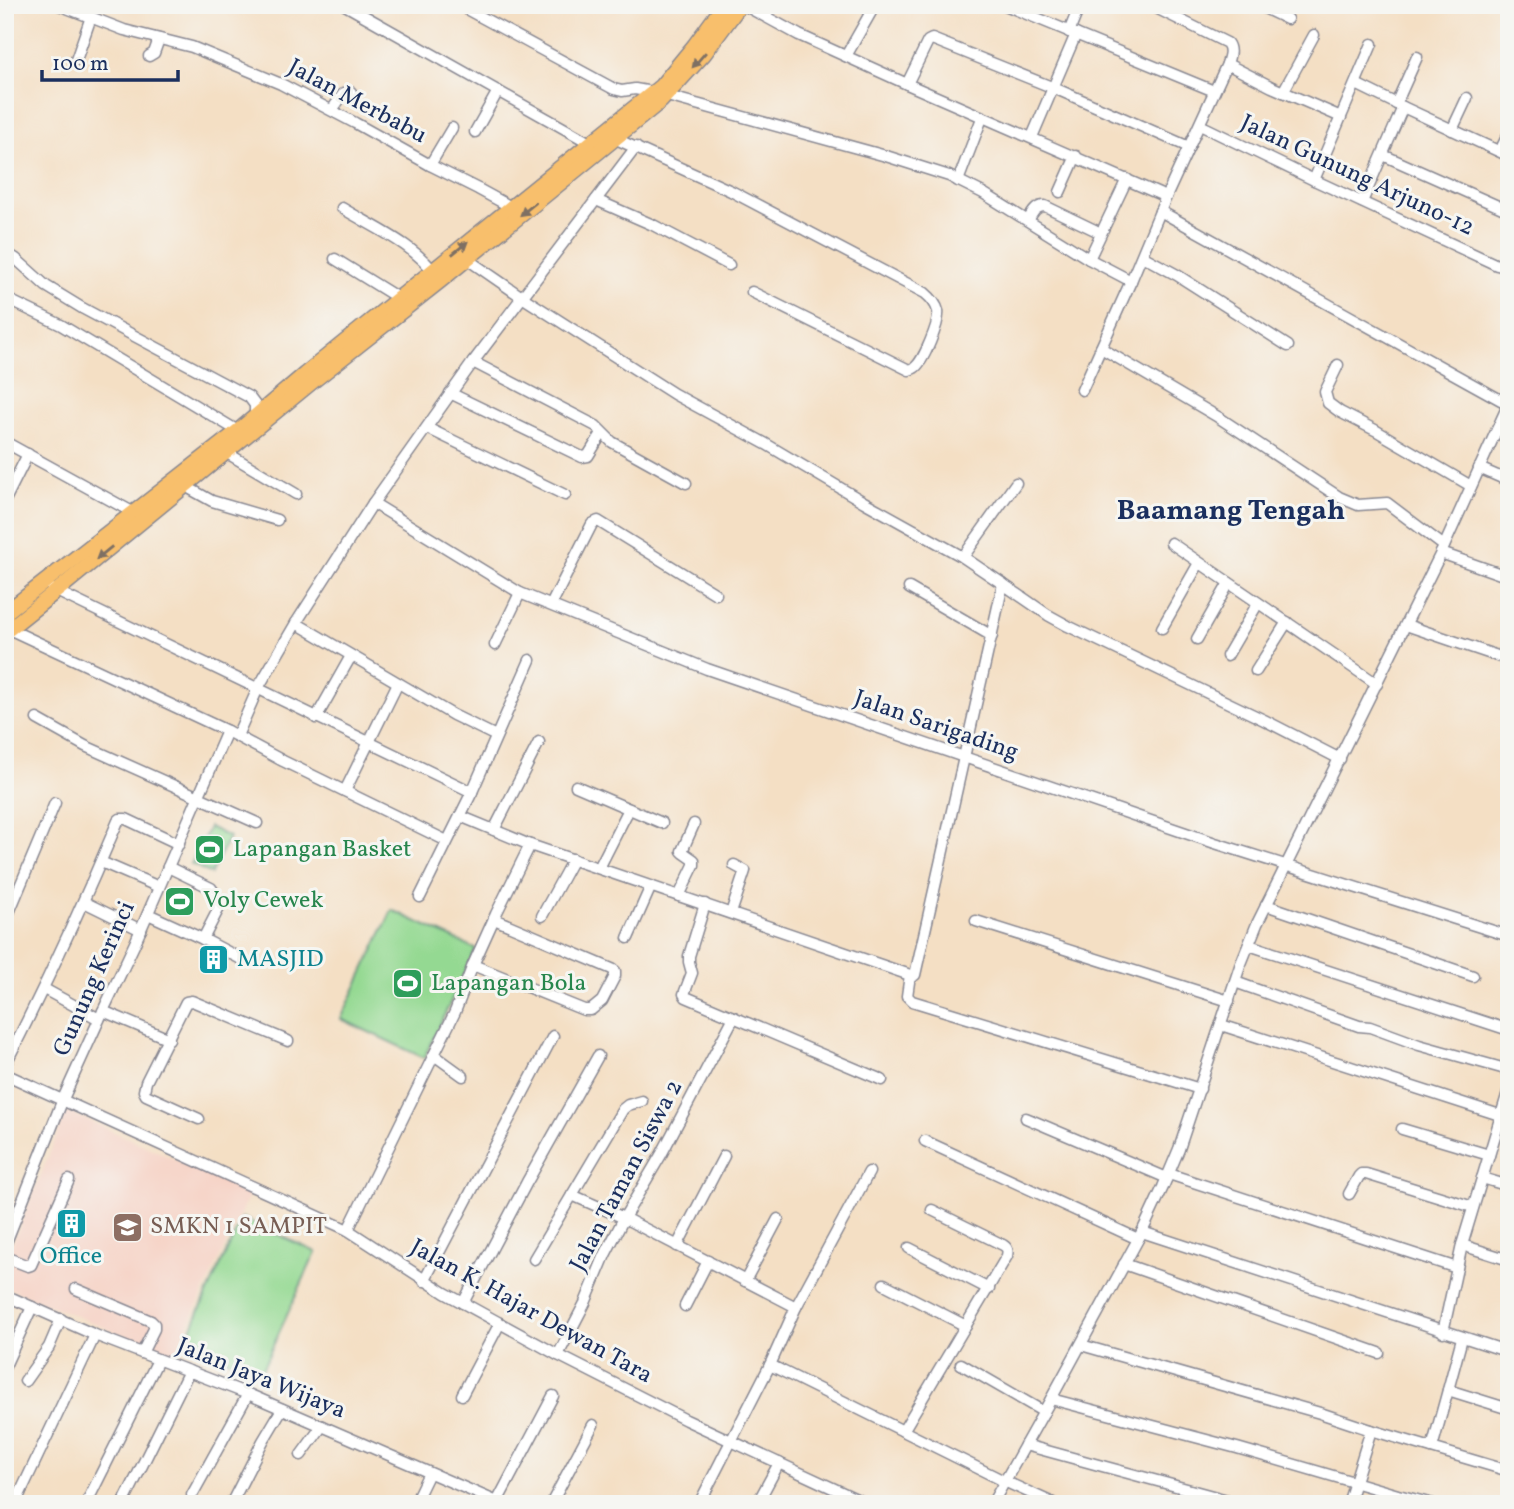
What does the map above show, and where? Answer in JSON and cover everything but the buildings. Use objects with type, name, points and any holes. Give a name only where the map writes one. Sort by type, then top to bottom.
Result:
[{"type":"main road","points":[[7,630],[56,592],[304,374],[398,298],[467,259],[590,143],[660,94],[661,86],[724,5]]},
{"type":"main road","points":[[5,613],[134,513],[185,486],[436,276],[511,207],[614,138],[704,54],[742,5]]},
{"type":"street","name":"Jalan Merbabu","points":[[59,5],[125,30],[192,47],[267,78],[511,207]]},
{"type":"street","points":[[345,5],[590,143]]},
{"type":"street","points":[[459,5],[614,89],[635,89],[660,94],[886,156],[958,181],[983,193],[1088,259],[1131,281]]},
{"type":"street","points":[[742,5],[799,35],[907,85],[1166,197]]},
{"type":"street","points":[[846,56],[875,5]]},
{"type":"street","points":[[1005,5],[1214,91]]},
{"type":"street","points":[[1032,137],[1054,88],[1080,5]]},
{"type":"street","points":[[1082,390],[1230,52],[1227,43],[1150,5]]},
{"type":"street","points":[[1258,5],[1287,19]]},
{"type":"street","points":[[76,60],[91,17]]},
{"type":"street","points":[[1283,92],[1314,36]]},
{"type":"street","points":[[149,57],[154,53],[159,39]]},
{"type":"street","points":[[907,85],[928,41],[932,39],[1189,147]]},
{"type":"street","points":[[1314,180],[1372,44]]},
{"type":"street","points":[[1363,202],[1383,155],[1417,57]]},
{"type":"street","points":[[1227,64],[1341,117]]},
{"type":"street","points":[[1356,84],[1504,154],[1509,133]]},
{"type":"street","points":[[475,132],[498,91]]},
{"type":"street","points":[[332,110],[344,93],[351,92]]},
{"type":"street","points":[[1452,130],[1467,98]]},
{"type":"street","points":[[958,181],[982,118]]},
{"type":"street","name":"Jalan Gunung Arjuno-12","points":[[1200,125],[1497,265],[1505,267],[1509,263]]},
{"type":"street","points":[[430,165],[452,128]]},
{"type":"street","points":[[614,138],[731,191],[925,293],[936,303],[939,319],[920,362],[909,370],[752,292]]},
{"type":"street","name":"Gunung Kerinci","points":[[5,1245],[63,1100],[198,797],[257,688],[373,503],[450,393],[636,147]]},
{"type":"street","points":[[1383,155],[1509,211]]},
{"type":"street","points":[[1060,192],[1076,156]]},
{"type":"street","points":[[1088,259],[1127,179]]},
{"type":"street","points":[[596,200],[653,225],[729,265]]},
{"type":"street","points":[[1028,220],[1035,209],[1045,206],[1101,233]]},
{"type":"street","points":[[341,208],[410,249],[436,276]]},
{"type":"street","points":[[992,1504],[1140,1236],[1180,1149],[1235,982],[1266,905],[1443,549],[1508,403],[1160,211]]},
{"type":"street","points":[[5,252],[46,286],[82,308],[248,397],[255,405],[255,417]]},
{"type":"street","points":[[1142,256],[1177,275],[1288,346]]},
{"type":"street","points":[[335,259],[398,298]]},
{"type":"street","points":[[467,259],[674,394],[963,557],[1048,615],[1340,759]]},
{"type":"street","points":[[9,300],[61,325],[238,431]]},
{"type":"street","points":[[1101,348],[1218,417],[1339,497],[1358,505],[1387,503],[1443,549],[1509,578]]},
{"type":"street","points":[[473,362],[596,426],[612,442],[686,483]]},
{"type":"street","points":[[1338,365],[1325,392],[1328,403],[1471,486]]},
{"type":"street","points":[[450,393],[582,457],[588,456],[602,433]]},
{"type":"street","points":[[427,428],[565,495]]},
{"type":"street","points":[[5,442],[134,513]]},
{"type":"street","points":[[227,453],[296,494]]},
{"type":"street","points":[[5,500],[28,454]]},
{"type":"street","points":[[1479,468],[1509,481]]},
{"type":"street","points":[[963,557],[1016,483]]},
{"type":"street","points":[[185,486],[212,501],[277,520]]},
{"type":"street","name":"Jalan Sarigading","points":[[373,503],[520,593],[707,670],[1286,866],[1509,936]]},
{"type":"street","points":[[551,606],[592,524],[598,521],[716,594]]},
{"type":"street","points":[[1171,543],[1377,684]]},
{"type":"street","points":[[1162,628],[1199,562]]},
{"type":"street","points":[[44,582],[56,592],[472,792]]},
{"type":"street","points":[[1197,639],[1230,583]]},
{"type":"street","points":[[460,816],[530,845],[915,975],[1003,584]]},
{"type":"street","points":[[909,588],[992,636]]},
{"type":"street","points":[[495,645],[520,593]]},
{"type":"street","points":[[1227,656],[1258,603]]},
{"type":"street","points":[[1256,671],[1287,622]]},
{"type":"street","points":[[296,623],[453,715],[496,736]]},
{"type":"street","points":[[1406,625],[1509,660]]},
{"type":"street","points":[[7,630],[232,734],[447,841]]},
{"type":"street","points":[[316,718],[351,656]]},
{"type":"street","points":[[420,897],[472,792],[530,660]]},
{"type":"street","points":[[345,790],[398,683]]},
{"type":"street","points":[[37,719],[85,746],[257,823]]},
{"type":"street","points":[[494,830],[539,741]]},
{"type":"street","points":[[576,786],[662,823]]},
{"type":"street","points":[[5,922],[55,803]]},
{"type":"street","points":[[599,868],[629,809]]},
{"type":"street","points":[[5,1065],[44,989],[120,819],[126,819],[179,844]]},
{"type":"street","points":[[680,895],[694,865],[694,860],[682,851],[694,824]]},
{"type":"street","points":[[348,1230],[456,1012],[473,965],[530,845]]},
{"type":"street","points":[[542,916],[573,859]]},
{"type":"street","points":[[101,862],[159,887]]},
{"type":"street","points":[[731,913],[745,872],[734,865]]},
{"type":"street","points":[[168,867],[211,888],[218,897],[219,908],[204,939]]},
{"type":"street","points":[[628,938],[651,886]]},
{"type":"street","points":[[84,902],[141,930]]},
{"type":"street","points":[[705,904],[689,956],[692,973],[684,994],[689,1000],[882,1080]]},
{"type":"street","points":[[1266,905],[1473,976]]},
{"type":"street","points":[[148,914],[243,960]]},
{"type":"street","points":[[473,965],[584,1010],[591,1010],[602,1001],[615,976],[612,969],[494,919]]},
{"type":"street","points":[[976,921],[1229,1001]]},
{"type":"street","points":[[1249,944],[1509,1030]]},
{"type":"street","points":[[910,975],[907,996],[912,1001],[1200,1089]]},
{"type":"street","points":[[1235,982],[1352,1024],[1370,1027],[1419,1045],[1509,1070]]},
{"type":"street","points":[[44,989],[101,1015],[169,1039]]},
{"type":"street","points":[[199,1118],[146,1095],[144,1091],[185,1005],[190,1001],[288,1041]]},
{"type":"street","name":"Jalan Taman Siswa 2","points":[[558,1355],[624,1218],[734,1017]]},
{"type":"street","points":[[1221,1025],[1504,1116]]},
{"type":"street","points":[[424,1280],[552,1036]]},
{"type":"street","points":[[435,1055],[463,1076]]},
{"type":"street","points":[[463,1303],[598,1056]]},
{"type":"street","name":"Jalan K. Hajar Dewan Tara","points":[[5,1074],[348,1230],[424,1280],[558,1355],[686,1420],[867,1504]]},
{"type":"street","points":[[1443,1332],[1462,1245],[1489,1155],[1504,1116],[1509,1089]]},
{"type":"street","points":[[534,1259],[623,1109],[642,1101]]},
{"type":"street","points":[[1026,1118],[1168,1176],[1457,1268]]},
{"type":"street","points":[[1402,1129],[1489,1155]]},
{"type":"street","points":[[925,1141],[1140,1236],[1509,1352]]},
{"type":"street","points":[[677,1246],[724,1156]]},
{"type":"street","points":[[699,1504],[796,1307],[869,1172]]},
{"type":"street","points":[[1349,1194],[1359,1176],[1366,1174],[1473,1207]]},
{"type":"street","points":[[1482,1178],[1509,1186]]},
{"type":"street","points":[[5,1257],[28,1266],[33,1264],[69,1180]]},
{"type":"street","points":[[572,1195],[624,1218],[796,1307]]},
{"type":"street","points":[[903,1431],[1007,1256],[1007,1248],[1003,1245],[932,1210]]},
{"type":"street","points":[[746,1281],[778,1219]]},
{"type":"street","points":[[1462,1245],[1509,1260]]},
{"type":"street","points":[[909,1248],[989,1289]]},
{"type":"street","points":[[685,1306],[708,1261]]},
{"type":"street","points":[[1124,1264],[1379,1353]]},
{"type":"street","points":[[884,1284],[966,1326]]},
{"type":"street","points":[[76,1289],[151,1321],[154,1329],[142,1353]]},
{"type":"street","name":"Jalan Jaya Wijaya","points":[[5,1295],[94,1335],[248,1394],[499,1503]]},
{"type":"street","points":[[5,1366],[32,1307]]},
{"type":"street","points":[[26,1381],[49,1347],[61,1319]]},
{"type":"street","points":[[462,1395],[500,1323]]},
{"type":"street","points":[[15,1504],[94,1335]]},
{"type":"street","points":[[1432,1448],[1462,1338]]},
{"type":"street","points":[[1081,1345],[1320,1413],[1509,1471]]},
{"type":"street","points":[[86,1504],[158,1360]]},
{"type":"street","points":[[961,1364],[1044,1412]]},
{"type":"street","points":[[769,1365],[1055,1504]]},
{"type":"street","points":[[123,1504],[189,1371]]},
{"type":"street","points":[[1448,1390],[1509,1409]]},
{"type":"street","points":[[192,1495],[248,1394]]},
{"type":"street","points":[[499,1503],[553,1396]]},
{"type":"street","points":[[1051,1399],[1433,1504]]},
{"type":"street","points":[[231,1504],[262,1441],[282,1409]]},
{"type":"street","points":[[551,1504],[593,1425]]},
{"type":"street","points":[[301,1455],[322,1426]]},
{"type":"street","points":[[1348,1504],[1371,1430]]},
{"type":"street","points":[[1025,1445],[1242,1504]]},
{"type":"street","points":[[757,1504],[779,1463]]},
{"type":"street","points":[[414,1504],[429,1473]]},
{"type":"street","points":[[465,1504],[471,1491]]},
{"type":"shaded area","name":"SMKN 1 SAMPIT","points":[[67,1111],[250,1193],[174,1356],[5,1287],[5,1262]]},
{"type":"green space","name":"Lapangan Basket","points":[[209,827],[229,837],[211,874],[191,864]]},
{"type":"green space","name":"Lapangan Bola","points":[[392,910],[476,949],[424,1058],[341,1019]]},
{"type":"green space","points":[[242,1218],[316,1252],[260,1374],[186,1340]]},
{"type":"place","name":"Lapangan Basket","points":[[210,850]]},
{"type":"place","name":"Voly Cewek","points":[[180,901]]},
{"type":"place","name":"MASJID","points":[[214,960]]},
{"type":"place","name":"Lapangan Bola","points":[[408,984]]},
{"type":"place","name":"Office","points":[[71,1223]]},
{"type":"place","name":"SMKN 1 SAMPIT","points":[[127,1227]]},
{"type":"district","name":"Baamang Tengah","points":[[1231,511]]}]
